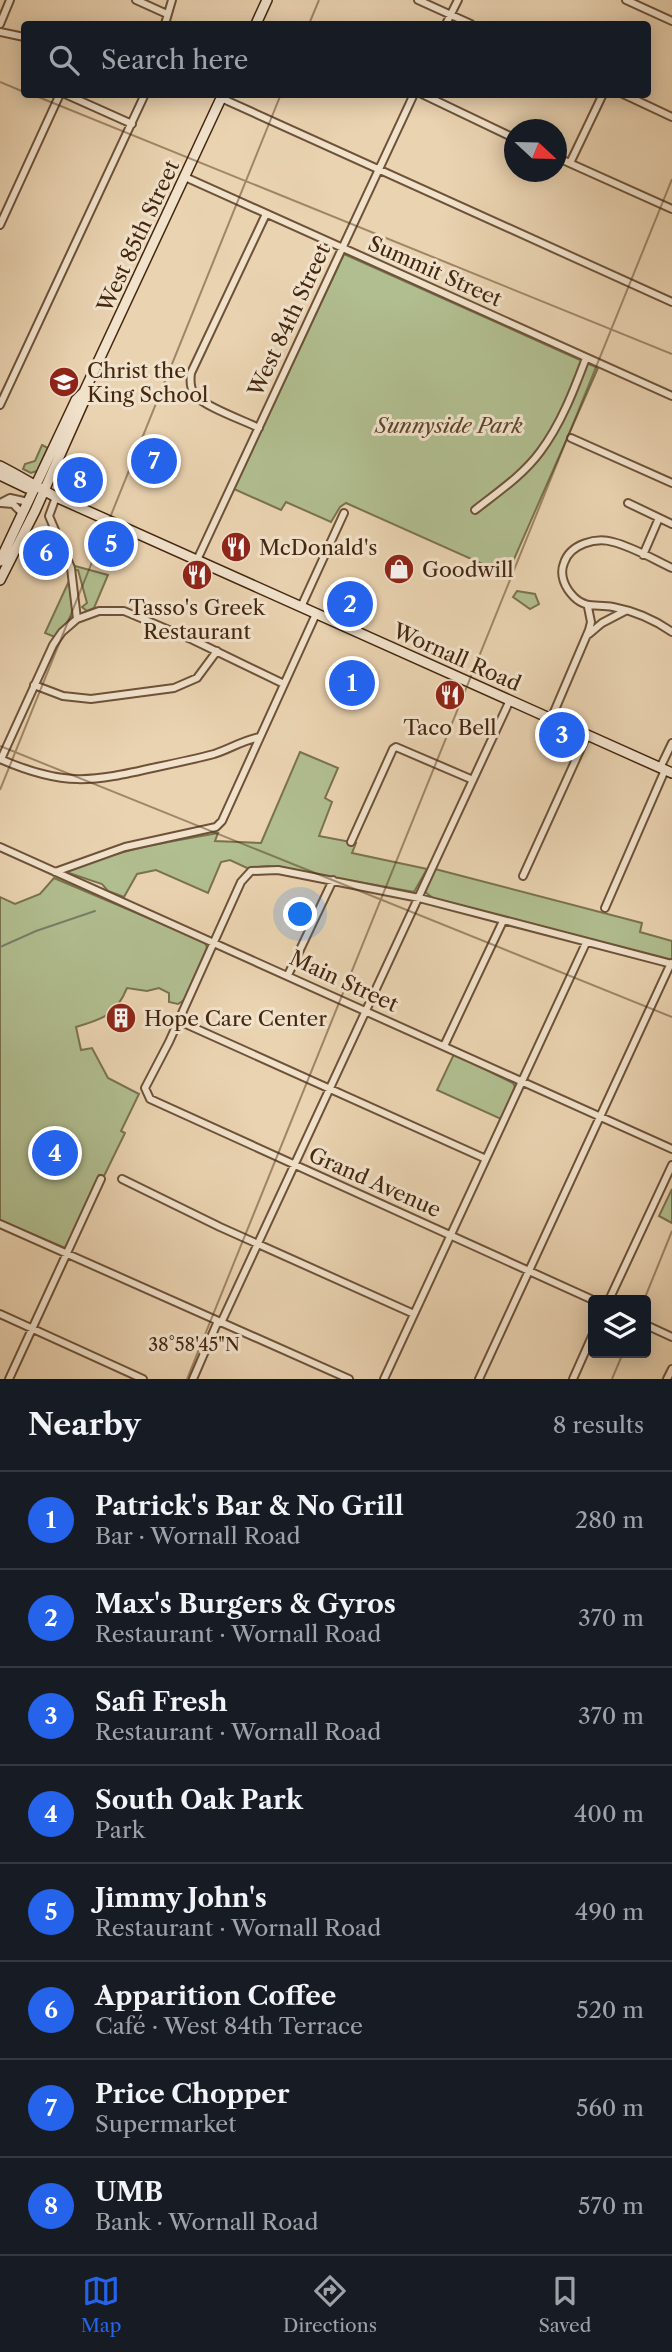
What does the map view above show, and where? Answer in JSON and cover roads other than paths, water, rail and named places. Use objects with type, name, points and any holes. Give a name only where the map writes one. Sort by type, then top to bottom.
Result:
[{"type":"main road","points":[[260,21],[267,0]]},
{"type":"main road","name":"West 85th Street","points":[[0,580],[76,400],[84,392],[221,98]]},
{"type":"main road","name":"Wornall Road","points":[[0,466],[56,497],[666,771]]},
{"type":"main road","name":"Wornall Road","points":[[0,475],[27,488],[40,488]]},
{"type":"main road","name":"West 85th Street","points":[[0,561],[28,502],[40,488]]},
{"type":"street","points":[[0,24],[10,0]]},
{"type":"street","points":[[136,0],[167,14]]},
{"type":"street","points":[[166,21],[172,0]]},
{"type":"street","points":[[418,0],[464,21]]},
{"type":"street","points":[[448,21],[458,0]]},
{"type":"street","points":[[626,0],[672,20]]},
{"type":"street","points":[[0,32],[21,36]]},
{"type":"street","points":[[0,225],[61,98]]},
{"type":"street","points":[[72,98],[132,124]]},
{"type":"street","points":[[0,405],[143,98]]},
{"type":"street","points":[[226,98],[672,302]]},
{"type":"street","name":"West 84th Street","points":[[197,560],[412,98]]},
{"type":"street","points":[[430,98],[504,133]]},
{"type":"street","points":[[570,163],[601,98]]},
{"type":"street","points":[[632,98],[672,117]]},
{"type":"street","points":[[567,162],[672,209]]},
{"type":"street","name":"Summit Street","points":[[185,177],[672,396]]},
{"type":"street","points":[[259,428],[200,400],[191,386],[191,373],[267,214]]},
{"type":"street","points":[[475,510],[508,484],[540,452],[561,417],[586,358]]},
{"type":"street","points":[[571,438],[672,483]]},
{"type":"street","points":[[56,497],[50,516],[71,568],[77,619]]},
{"type":"street","points":[[0,503],[10,498],[28,502]]},
{"type":"street","points":[[0,503],[13,504],[23,514]]},
{"type":"street","points":[[628,503],[672,524]]},
{"type":"street","points":[[301,607],[344,513]]},
{"type":"street","points":[[643,555],[659,518]]},
{"type":"street","points":[[672,568],[612,541],[596,541],[572,550],[562,566],[563,580],[574,597],[588,607],[611,607],[625,611],[651,619],[672,632]]},
{"type":"street","points":[[551,719],[587,635],[590,622],[588,607]]},
{"type":"street","points":[[260,737],[244,740],[204,757],[101,780],[48,776],[0,759],[53,645],[62,632],[77,619],[99,611],[124,611],[217,651],[284,684]]},
{"type":"street","points":[[587,635],[602,623],[625,611]]},
{"type":"street","points":[[55,872],[125,847],[213,829],[222,821],[316,614]]},
{"type":"street","points":[[34,685],[63,696],[91,699],[174,688],[197,678],[217,651]]},
{"type":"street","points":[[193,1379],[510,700]]},
{"type":"street","points":[[523,876],[587,735]]},
{"type":"street","points":[[605,908],[666,771],[672,743]]},
{"type":"street","points":[[352,842],[393,748],[408,751],[473,780]]},
{"type":"street","name":"Main Street","points":[[0,847],[672,1149]]},
{"type":"street","points":[[478,1379],[671,964],[419,898],[278,870],[251,871],[241,882],[179,1020],[486,1158]]},
{"type":"street","points":[[288,975],[333,880]]},
{"type":"street","points":[[444,1046],[503,921]]},
{"type":"street","points":[[384,1379],[586,943]]},
{"type":"street","name":"Grand Avenue","points":[[179,1020],[145,1088],[150,1099],[588,1298]]},
{"type":"street","points":[[611,1295],[672,1165]]},
{"type":"street","points":[[9,1379],[100,1179]]},
{"type":"street","points":[[122,1179],[414,1314]]},
{"type":"street","points":[[0,1224],[349,1379]]},
{"type":"street","points":[[0,1314],[143,1379]]},
{"type":"street","points":[[651,1327],[672,1337]]},
{"type":"street","points":[[573,1379],[588,1345]]},
{"type":"street","points":[[667,1379],[672,1369]]},
{"type":"waterway","points":[[0,947],[36,931],[95,911]]},
{"type":"place","name":"Christ the King School","points":[[64,382]]},
{"type":"place","name":"Price Chopper","points":[[154,461]]},
{"type":"place","name":"UMB","points":[[80,480]]},
{"type":"place","name":"Jimmy John's","points":[[111,544]]},
{"type":"place","name":"McDonald's","points":[[236,547]]},
{"type":"place","name":"Apparition Coffee","points":[[46,553]]},
{"type":"place","name":"Goodwill","points":[[399,569]]},
{"type":"place","name":"Tasso's Greek Restaurant","points":[[197,575]]},
{"type":"place","name":"Max's Burgers & Gyros","points":[[350,604]]},
{"type":"place","name":"Patrick's Bar & No Grill","points":[[352,683]]},
{"type":"place","name":"Taco Bell","points":[[450,695]]},
{"type":"place","name":"Safi Fresh","points":[[562,735]]},
{"type":"place","name":"Hope Care Center","points":[[121,1018]]},
{"type":"place","name":"South Oak Park","points":[[55,1153]]},
{"type":"park label","name":"Sunnyside Park","points":[[449,425]]}]
